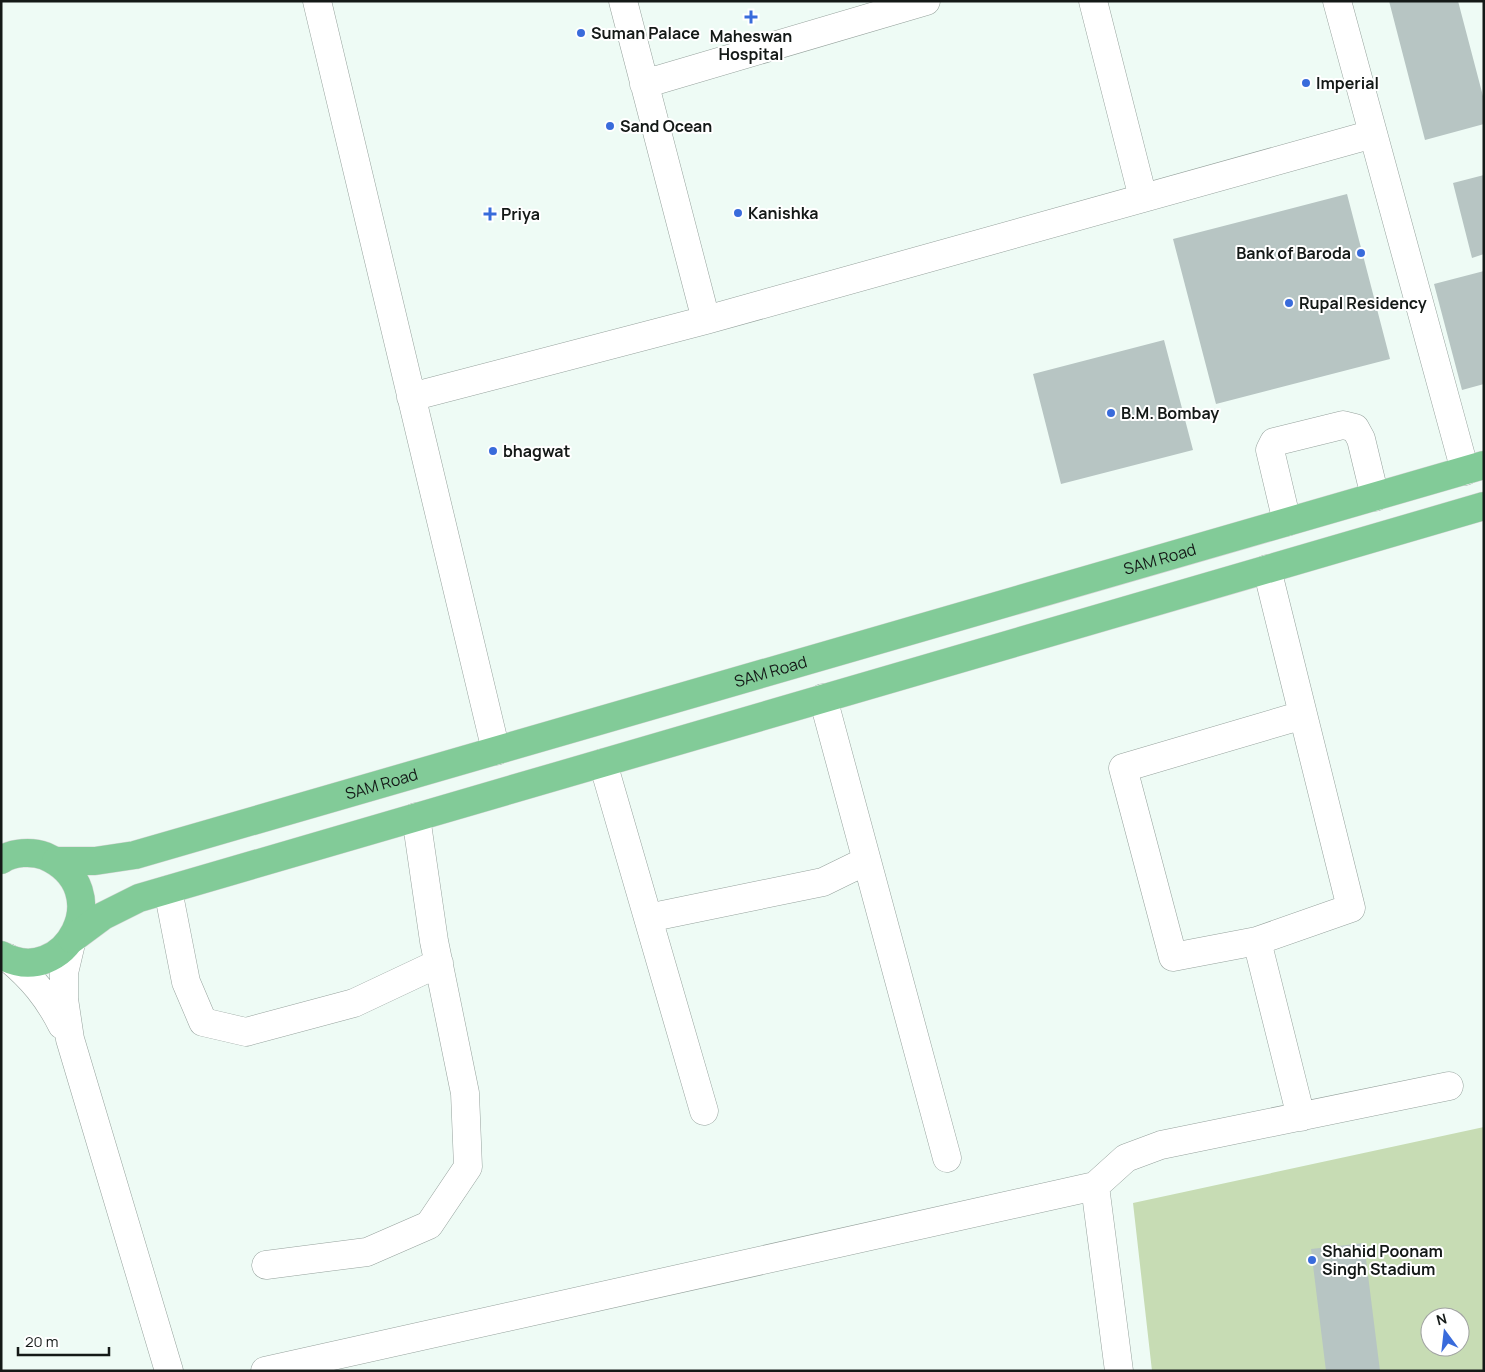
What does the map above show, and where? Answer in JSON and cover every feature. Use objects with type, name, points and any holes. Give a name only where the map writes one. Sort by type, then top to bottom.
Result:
[{"type":"main road","name":"SAM Road","points":[[56,861],[95,861],[136,856],[1474,468]]},
{"type":"main road","points":[[3,956],[26,962],[44,959],[60,951],[72,939],[103,916],[140,898],[1484,506]]},
{"type":"main road","points":[[1,860],[21,853],[40,854],[56,861],[70,873],[79,888],[82,905],[80,923],[72,939]]},
{"type":"street","points":[[317,1],[496,751]]},
{"type":"street","points":[[623,1],[706,320]]},
{"type":"street","points":[[644,84],[894,6],[926,1]]},
{"type":"street","points":[[1093,1],[1143,198]]},
{"type":"street","points":[[1337,1],[1374,134],[1474,468]]},
{"type":"street","points":[[411,397],[706,320],[1374,134]]},
{"type":"street","points":[[1287,522],[1270,450],[1274,442],[1343,425],[1355,428],[1361,439],[1374,497]]},
{"type":"street","points":[[1267,569],[1351,908],[1257,941],[1174,957],[1123,768],[1303,715]]},
{"type":"street","points":[[823,698],[948,1158]]},
{"type":"street","points":[[603,763],[704,1111]]},
{"type":"street","points":[[266,1265],[367,1252],[429,1225],[468,1167],[465,1092],[439,964],[416,817]]},
{"type":"street","points":[[648,918],[823,882],[866,861]]},
{"type":"street","points":[[168,890],[186,982],[203,1022],[246,1032],[354,1003],[439,964]]},
{"type":"street","points":[[72,939],[64,973],[64,990],[70,1039],[169,1371]]},
{"type":"street","points":[[1257,941],[1301,1116]]},
{"type":"street","points":[[3,956],[31,977],[50,1000],[70,1039]]},
{"type":"street","points":[[265,1371],[1095,1186],[1126,1158],[1161,1145],[1449,1086]]},
{"type":"street","points":[[1095,1186],[1120,1371]]},
{"type":"green space","name":"Shahid Poonam Singh Stadium","points":[[1484,1127],[1484,1371],[1152,1371],[1133,1203]]},
{"type":"building","points":[[1389,1],[1458,1],[1484,100],[1484,124],[1425,140]]},
{"type":"building","points":[[1484,175],[1484,254],[1472,258],[1453,183]]},
{"type":"building","points":[[1347,194],[1390,359],[1216,404],[1173,239]]},
{"type":"building","points":[[1484,271],[1484,384],[1462,390],[1434,284]]},
{"type":"building","points":[[1164,340],[1193,450],[1061,484],[1033,374]]},
{"type":"building","points":[[1364,1243],[1380,1371],[1326,1371],[1311,1249]]},
{"type":"place","name":"Maheswan Hospital","points":[[751,17]]},
{"type":"place","name":"Suman Palace","points":[[581,33]]},
{"type":"place","name":"Imperial","points":[[1306,83]]},
{"type":"place","name":"Sand Ocean","points":[[610,126]]},
{"type":"place","name":"Kanishka","points":[[738,213]]},
{"type":"place","name":"Priya","points":[[490,214]]},
{"type":"place","name":"Bank of Baroda","points":[[1361,253]]},
{"type":"place","name":"Rupal Residency","points":[[1289,303]]},
{"type":"place","name":"B.M. Bombay","points":[[1111,413]]},
{"type":"place","name":"bhagwat","points":[[493,451]]},
{"type":"place","name":"Shahid Poonam Singh Stadium","points":[[1312,1260]]}]
